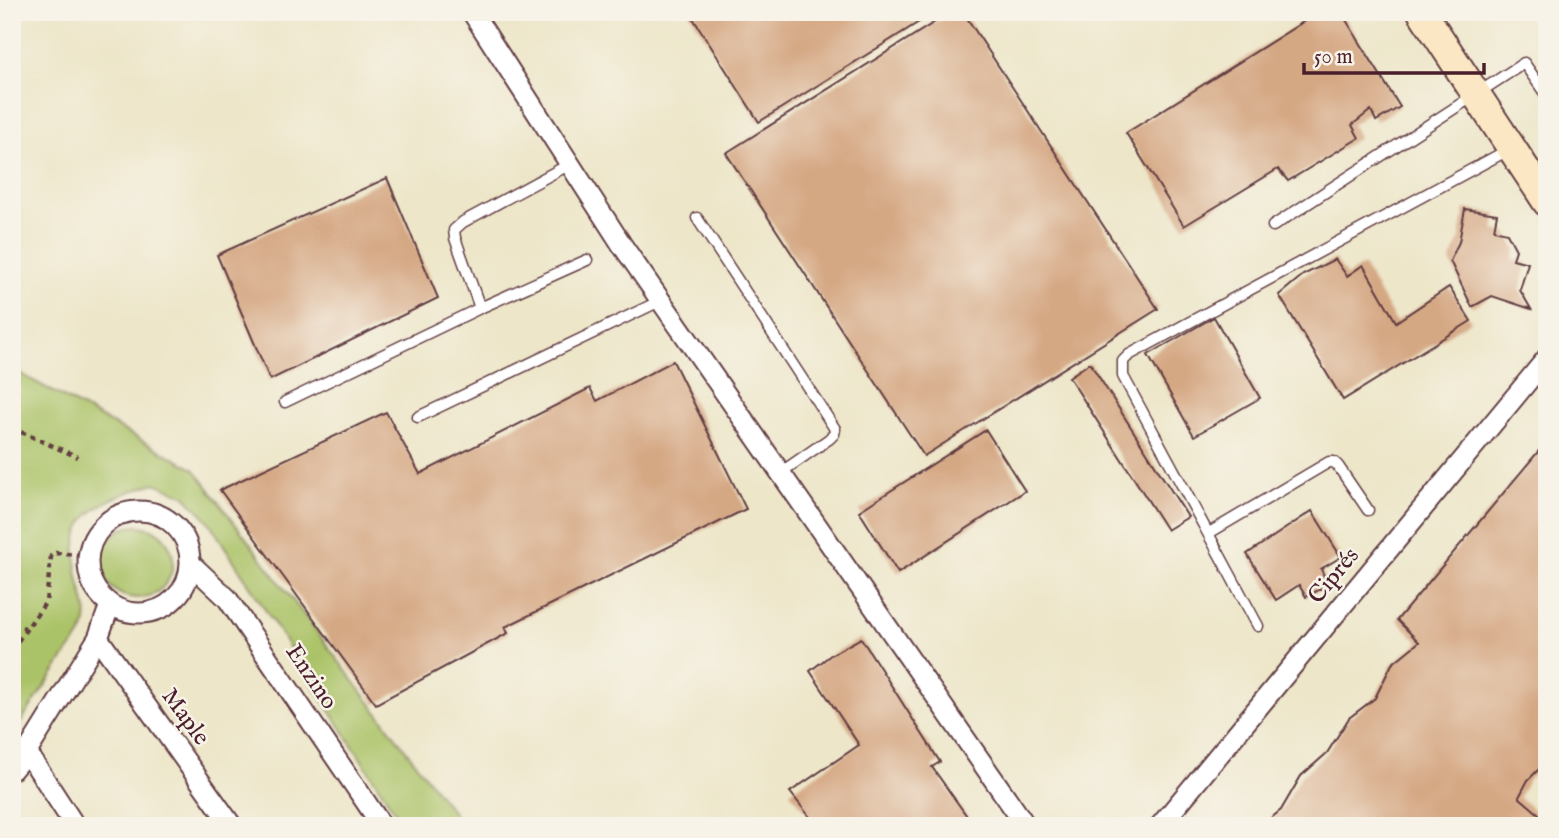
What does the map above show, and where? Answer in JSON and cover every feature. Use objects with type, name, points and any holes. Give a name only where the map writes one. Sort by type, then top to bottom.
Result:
[{"type":"main road","points":[[1422,12],[1547,202]]},
{"type":"street","points":[[472,12],[660,301],[1026,826]]},
{"type":"street","name":"Ciprés","points":[[1160,826],[1547,358]]},
{"type":"street","points":[[146,511],[167,518],[174,524],[186,542],[190,563],[183,589],[177,596],[154,611],[137,613],[119,610],[110,605],[95,589],[90,579],[88,556],[93,539],[107,521],[125,512],[146,511]]},
{"type":"street","name":"Enzino","points":[[190,563],[227,598],[383,826]]},
{"type":"street","points":[[12,770],[27,752],[98,638],[110,605]]},
{"type":"street","name":"Maple","points":[[98,638],[232,826]]},
{"type":"street","points":[[27,752],[75,826]]},
{"type":"lane","points":[[1273,226],[1524,63],[1547,96]]},
{"type":"lane","points":[[1258,626],[1123,376],[1123,360],[1512,148]]},
{"type":"lane","points":[[480,308],[454,230],[463,222],[570,164]]},
{"type":"lane","points":[[697,218],[835,429],[829,439],[780,474]]},
{"type":"lane","points":[[285,401],[587,260]]},
{"type":"lane","points":[[418,417],[660,301]]},
{"type":"lane","points":[[1209,533],[1329,462],[1338,466],[1368,510]]},
{"type":"path","points":[[12,428],[78,457]]},
{"type":"path","points":[[12,649],[46,602],[51,556],[56,553],[88,556]]},
{"type":"path","points":[[12,625],[25,628]]},
{"type":"green space","points":[[12,369],[194,469],[463,826],[404,826],[207,519],[184,495],[155,483],[103,504],[82,524],[77,539],[76,557],[86,622],[77,640],[12,735]]},
{"type":"green space","points":[[137,526],[157,532],[167,542],[173,562],[167,582],[157,592],[137,598],[117,592],[107,582],[101,562],[107,542],[117,532]]},
{"type":"building","points":[[689,12],[935,12],[759,122]]},
{"type":"building","points":[[951,12],[963,12],[1158,309],[924,456],[726,153]]},
{"type":"building","points":[[1319,12],[1341,12],[1400,107],[1376,121],[1371,110],[1352,125],[1359,138],[1288,181],[1278,169],[1184,226],[1126,133]]},
{"type":"building","points":[[387,178],[438,298],[270,380],[217,255]]},
{"type":"building","points":[[1465,209],[1497,214],[1494,230],[1507,233],[1516,250],[1513,259],[1528,263],[1520,290],[1531,309],[1492,296],[1472,307],[1450,261],[1459,242]]},
{"type":"building","points":[[1335,259],[1347,276],[1363,265],[1396,322],[1449,287],[1471,321],[1343,400],[1279,295],[1303,275]]},
{"type":"building","points":[[1214,317],[1260,398],[1194,436],[1148,355]]},
{"type":"building","points":[[673,361],[746,509],[505,627],[508,633],[376,704],[220,490],[386,412],[420,474],[590,388],[597,401]]},
{"type":"building","points":[[1090,363],[1188,517],[1167,530],[1069,377]]},
{"type":"building","points":[[986,430],[1025,491],[898,573],[859,511]]},
{"type":"building","points":[[1547,441],[1547,761],[1528,780],[1519,797],[1547,821],[1547,826],[1261,826],[1281,810],[1301,776],[1327,753],[1349,718],[1375,698],[1392,664],[1419,642],[1397,620]]},
{"type":"building","points":[[1312,511],[1341,557],[1321,569],[1328,585],[1306,597],[1299,585],[1276,600],[1247,554]]},
{"type":"building","points":[[861,638],[940,762],[932,767],[974,826],[817,826],[790,792],[859,745],[810,671],[832,654]]}]
